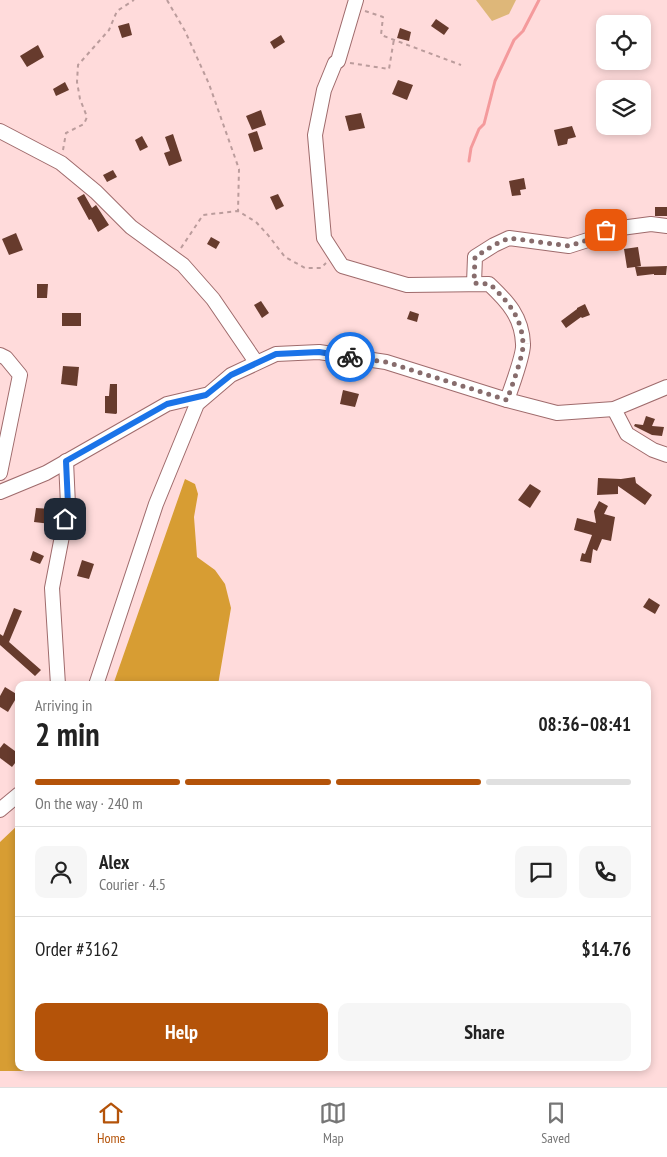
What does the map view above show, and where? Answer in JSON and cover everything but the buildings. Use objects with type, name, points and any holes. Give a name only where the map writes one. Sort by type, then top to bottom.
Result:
[{"type":"street","points":[[355,4],[338,60],[324,90],[315,135],[324,238],[342,266],[407,285],[490,284],[517,315],[524,345],[507,400]]},
{"type":"street","points":[[0,130],[61,162],[96,192],[131,227],[184,265],[213,299],[256,362]]},
{"type":"street","points":[[474,283],[475,257],[509,238],[569,246],[591,239],[606,230],[651,224],[667,226]]},
{"type":"street","points":[[97,681],[156,504],[197,404],[231,375],[256,362],[276,354],[319,352],[386,362],[507,400],[557,413],[614,408],[667,387]]},
{"type":"street","points":[[0,356],[6,358],[20,375],[0,473]]},
{"type":"street","points":[[0,492],[46,473],[167,404],[206,395]]},
{"type":"street","points":[[614,408],[627,434],[653,450],[667,455]]},
{"type":"street","points":[[58,681],[52,588],[68,505],[66,461]]},
{"type":"street","points":[[0,810],[15,797]]},
{"type":"path","points":[[61,162],[66,133],[84,124],[88,117],[80,99],[77,82],[78,65],[109,30],[117,11],[134,0]]},
{"type":"path","points":[[167,0],[185,31],[209,84],[239,169],[238,212]]},
{"type":"path","points":[[355,4],[383,18],[382,35],[460,65]]},
{"type":"path","points":[[338,60],[389,69],[394,39]]},
{"type":"path","points":[[174,258],[203,215],[238,212],[256,222],[285,257],[305,268],[321,268],[334,254]]},
{"type":"shaded area","points":[[476,0],[516,0],[509,14],[492,21]]},
{"type":"shaded area","points":[[185,479],[195,484],[198,494],[194,517],[197,557],[215,570],[225,584],[231,608],[219,681],[114,681]]},
{"type":"shaded area","points":[[15,828],[15,1071],[0,1071],[0,842]]},
{"type":"waterway","points":[[469,161],[471,148],[479,129],[484,124],[495,81],[514,40],[523,31],[539,0]]},
{"type":"way so far","points":[[350,357],[386,362],[507,400],[524,345],[517,315],[490,284],[474,283],[475,257],[509,238],[569,246],[591,239],[606,230]]},
{"type":"route","points":[[65,519],[68,505],[66,461],[118,431],[167,404],[206,395],[231,375],[276,354],[319,352],[350,357]]}]
